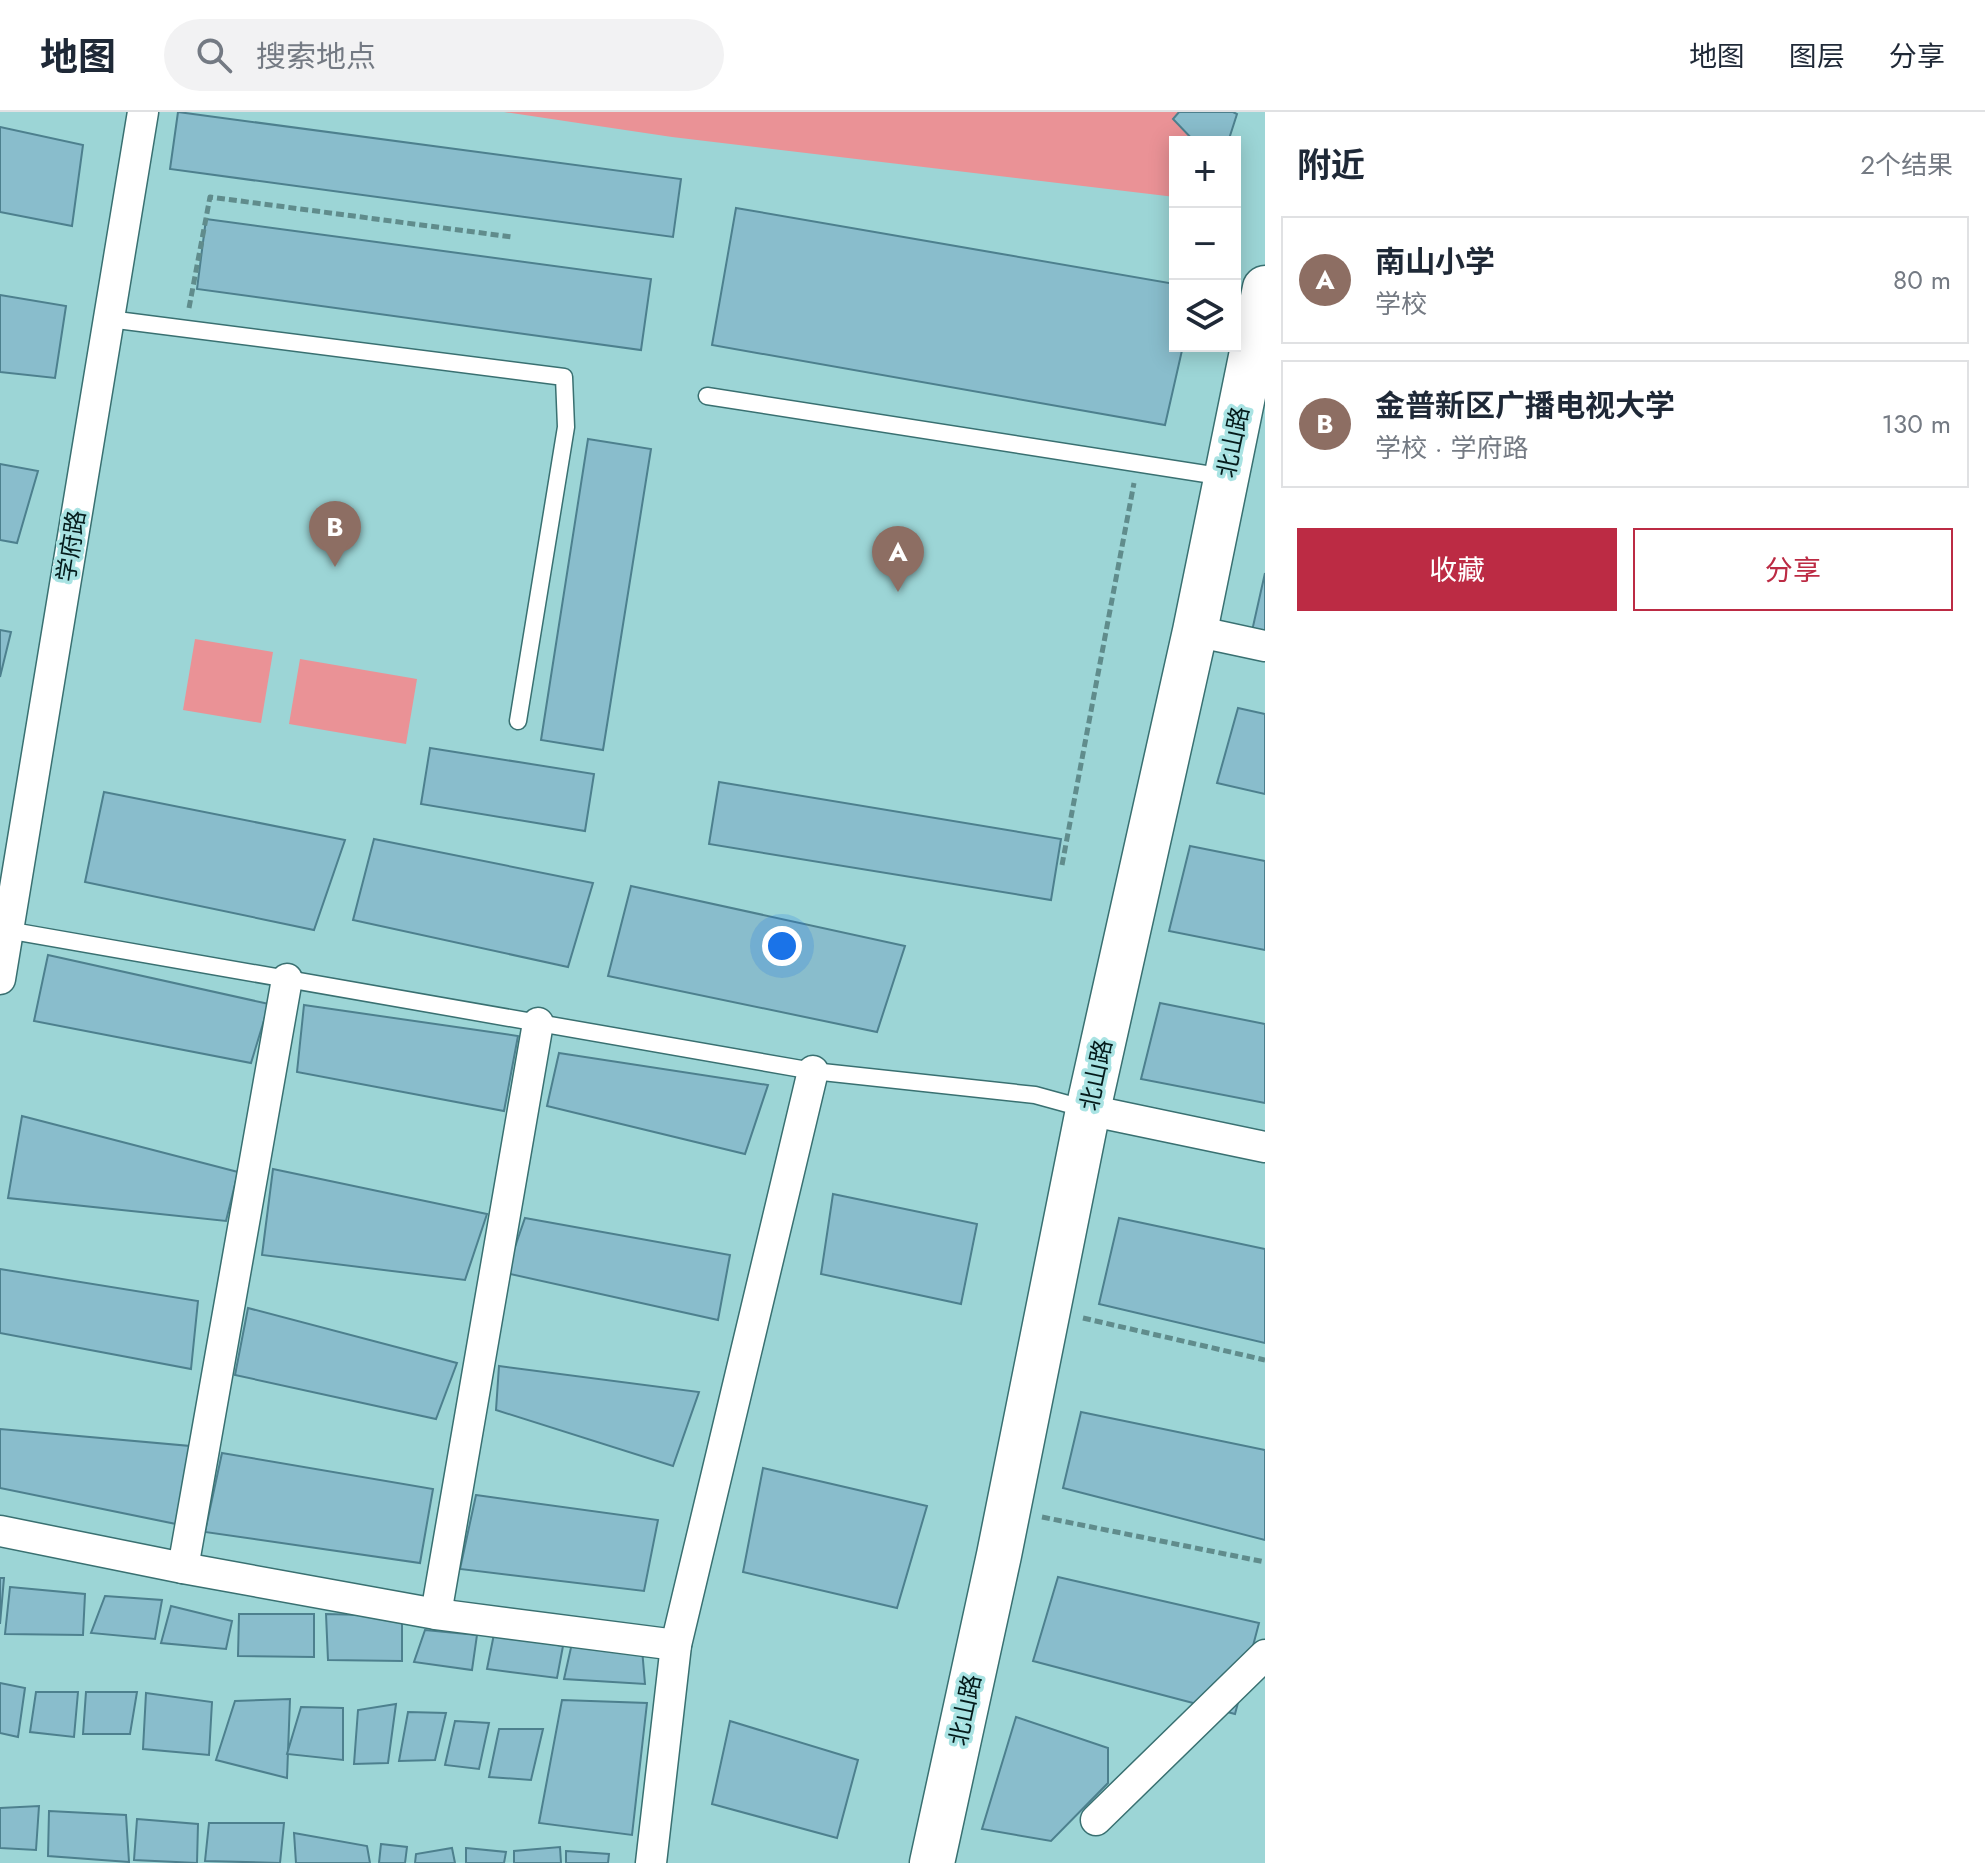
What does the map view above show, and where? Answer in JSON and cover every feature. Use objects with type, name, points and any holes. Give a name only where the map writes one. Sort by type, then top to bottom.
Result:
[{"type":"street","name":"学府路","points":[[0,979],[4,929],[143,112]]},
{"type":"street","name":"北山路","points":[[932,1863],[1008,1510],[1088,1110],[1195,631],[1265,288]]},
{"type":"street","points":[[1195,631],[1265,646]]},
{"type":"street","points":[[183,1568],[287,979]]},
{"type":"street","points":[[436,1614],[538,1023]]},
{"type":"street","points":[[651,1863],[676,1645],[813,1071]]},
{"type":"street","points":[[1088,1110],[1265,1147]]},
{"type":"street","points":[[0,1531],[436,1614],[676,1645]]},
{"type":"street","points":[[1096,1820],[1265,1655]]},
{"type":"lane","points":[[109,319],[564,377],[566,427],[518,721]]},
{"type":"lane","points":[[707,396],[1226,478]]},
{"type":"lane","points":[[4,929],[813,1071],[1035,1095],[1088,1110]]},
{"type":"path","points":[[185,328],[210,197],[512,237]]},
{"type":"path","points":[[1062,865],[1138,463]]},
{"type":"path","points":[[1048,1310],[1265,1360]]},
{"type":"path","points":[[1008,1510],[1265,1562]]},
{"type":"shaded area","points":[[504,112],[1217,112],[1213,136],[1169,136],[1169,196],[672,137]]},
{"type":"shaded area","points":[[195,639],[273,652],[261,723],[183,710]]},
{"type":"shaded area","points":[[300,659],[417,679],[406,744],[289,724]]},
{"type":"building","points":[[178,112],[681,179],[673,237],[170,169]]},
{"type":"building","points":[[1179,112],[1237,114],[1230,136],[1189,136],[1173,119]]},
{"type":"building","points":[[0,127],[83,145],[72,226],[0,212]]},
{"type":"building","points":[[736,208],[1169,283],[1169,352],[1182,352],[1165,425],[712,345]]},
{"type":"building","points":[[206,219],[651,279],[641,350],[197,289]]},
{"type":"building","points":[[0,295],[66,306],[55,378],[0,372]]},
{"type":"building","points":[[588,439],[651,449],[603,750],[541,740]]},
{"type":"building","points":[[0,464],[38,471],[17,543],[0,540]]},
{"type":"building","points":[[1265,573],[1265,634],[1252,631]]},
{"type":"building","points":[[0,630],[11,632],[0,677]]},
{"type":"building","points":[[1238,708],[1265,714],[1265,794],[1217,783]]},
{"type":"building","points":[[430,748],[594,774],[585,831],[421,804]]},
{"type":"building","points":[[719,782],[1061,839],[1051,900],[709,844]]},
{"type":"building","points":[[104,792],[345,840],[314,930],[85,882]]},
{"type":"building","points":[[374,839],[593,883],[568,967],[353,920]]},
{"type":"building","points":[[1190,846],[1265,861],[1265,950],[1169,931]]},
{"type":"building","points":[[631,886],[905,946],[877,1032],[608,976]]},
{"type":"building","points":[[48,955],[269,1004],[251,1063],[34,1021]]},
{"type":"building","points":[[1160,1003],[1265,1024],[1265,1103],[1141,1079]]},
{"type":"building","points":[[304,1005],[518,1036],[504,1111],[297,1072]]},
{"type":"building","points":[[559,1053],[768,1085],[745,1154],[547,1106]]},
{"type":"building","points":[[22,1116],[238,1172],[226,1221],[8,1198]]},
{"type":"building","points":[[273,1169],[487,1214],[465,1280],[262,1255]]},
{"type":"building","points":[[833,1194],[977,1224],[961,1304],[821,1274]]},
{"type":"building","points":[[525,1218],[730,1255],[718,1320],[506,1273]]},
{"type":"building","points":[[1119,1218],[1265,1249],[1265,1343],[1099,1304]]},
{"type":"building","points":[[0,1269],[198,1301],[191,1369],[0,1333]]},
{"type":"building","points":[[248,1308],[457,1363],[436,1419],[235,1375]]},
{"type":"building","points":[[499,1366],[699,1392],[673,1466],[496,1410]]},
{"type":"building","points":[[1081,1412],[1265,1450],[1265,1540],[1063,1488]]},
{"type":"building","points":[[0,1429],[190,1446],[176,1524],[0,1488]]},
{"type":"building","points":[[222,1453],[433,1489],[420,1563],[205,1532]]},
{"type":"building","points":[[763,1468],[927,1506],[897,1608],[743,1572]]},
{"type":"building","points":[[476,1495],[658,1520],[644,1591],[460,1569]]},
{"type":"building","points":[[1058,1577],[1259,1623],[1235,1714],[1033,1661]]},
{"type":"building","points":[[0,1578],[4,1578],[0,1624]]},
{"type":"building","points":[[10,1587],[85,1594],[83,1635],[5,1634]]},
{"type":"building","points":[[105,1596],[162,1600],[155,1639],[91,1633]]},
{"type":"building","points":[[171,1606],[232,1621],[226,1649],[161,1643]]},
{"type":"building","points":[[239,1614],[314,1614],[314,1657],[238,1656]]},
{"type":"building","points":[[326,1614],[402,1616],[402,1661],[328,1660]]},
{"type":"building","points":[[425,1630],[477,1635],[472,1670],[414,1662]]},
{"type":"building","points":[[494,1634],[563,1646],[557,1678],[487,1669]]},
{"type":"building","points":[[572,1643],[642,1649],[645,1684],[564,1679]]},
{"type":"building","points":[[0,1683],[25,1688],[18,1737],[0,1733]]},
{"type":"building","points":[[36,1692],[78,1692],[74,1737],[30,1732]]},
{"type":"building","points":[[86,1692],[137,1692],[130,1734],[83,1734]]},
{"type":"building","points":[[146,1693],[212,1702],[209,1755],[143,1749]]},
{"type":"building","points":[[290,1699],[287,1778],[216,1760],[235,1701]]},
{"type":"building","points":[[562,1700],[647,1703],[632,1835],[539,1823]]},
{"type":"building","points":[[396,1704],[388,1763],[354,1764],[358,1710]]},
{"type":"building","points":[[301,1707],[343,1708],[343,1760],[287,1754]]},
{"type":"building","points":[[408,1712],[446,1713],[435,1760],[399,1761]]},
{"type":"building","points":[[1016,1717],[1108,1748],[1108,1783],[1051,1841],[982,1829]]},
{"type":"building","points":[[455,1721],[489,1723],[479,1769],[445,1765]]},
{"type":"building","points":[[730,1721],[858,1760],[837,1838],[712,1804]]},
{"type":"building","points":[[499,1729],[543,1729],[531,1780],[489,1777]]},
{"type":"building","points":[[39,1806],[36,1850],[0,1848],[0,1808]]},
{"type":"building","points":[[49,1811],[126,1815],[129,1862],[48,1856]]},
{"type":"building","points":[[137,1819],[198,1824],[197,1863],[134,1860]]},
{"type":"building","points":[[209,1823],[284,1823],[280,1863],[205,1861]]},
{"type":"building","points":[[294,1833],[367,1846],[370,1863],[296,1863]]},
{"type":"building","points":[[381,1844],[407,1847],[405,1863],[379,1863]]},
{"type":"building","points":[[560,1847],[561,1863],[514,1863],[514,1851]]},
{"type":"building","points":[[452,1848],[455,1863],[415,1863],[416,1854]]},
{"type":"building","points":[[466,1848],[506,1852],[504,1863],[466,1863]]},
{"type":"building","points":[[566,1851],[609,1854],[608,1863],[566,1863]]},
{"type":"place","name":"金普新区广播电视大学","points":[[335,567]]},
{"type":"place","name":"南山小学","points":[[898,592]]}]
